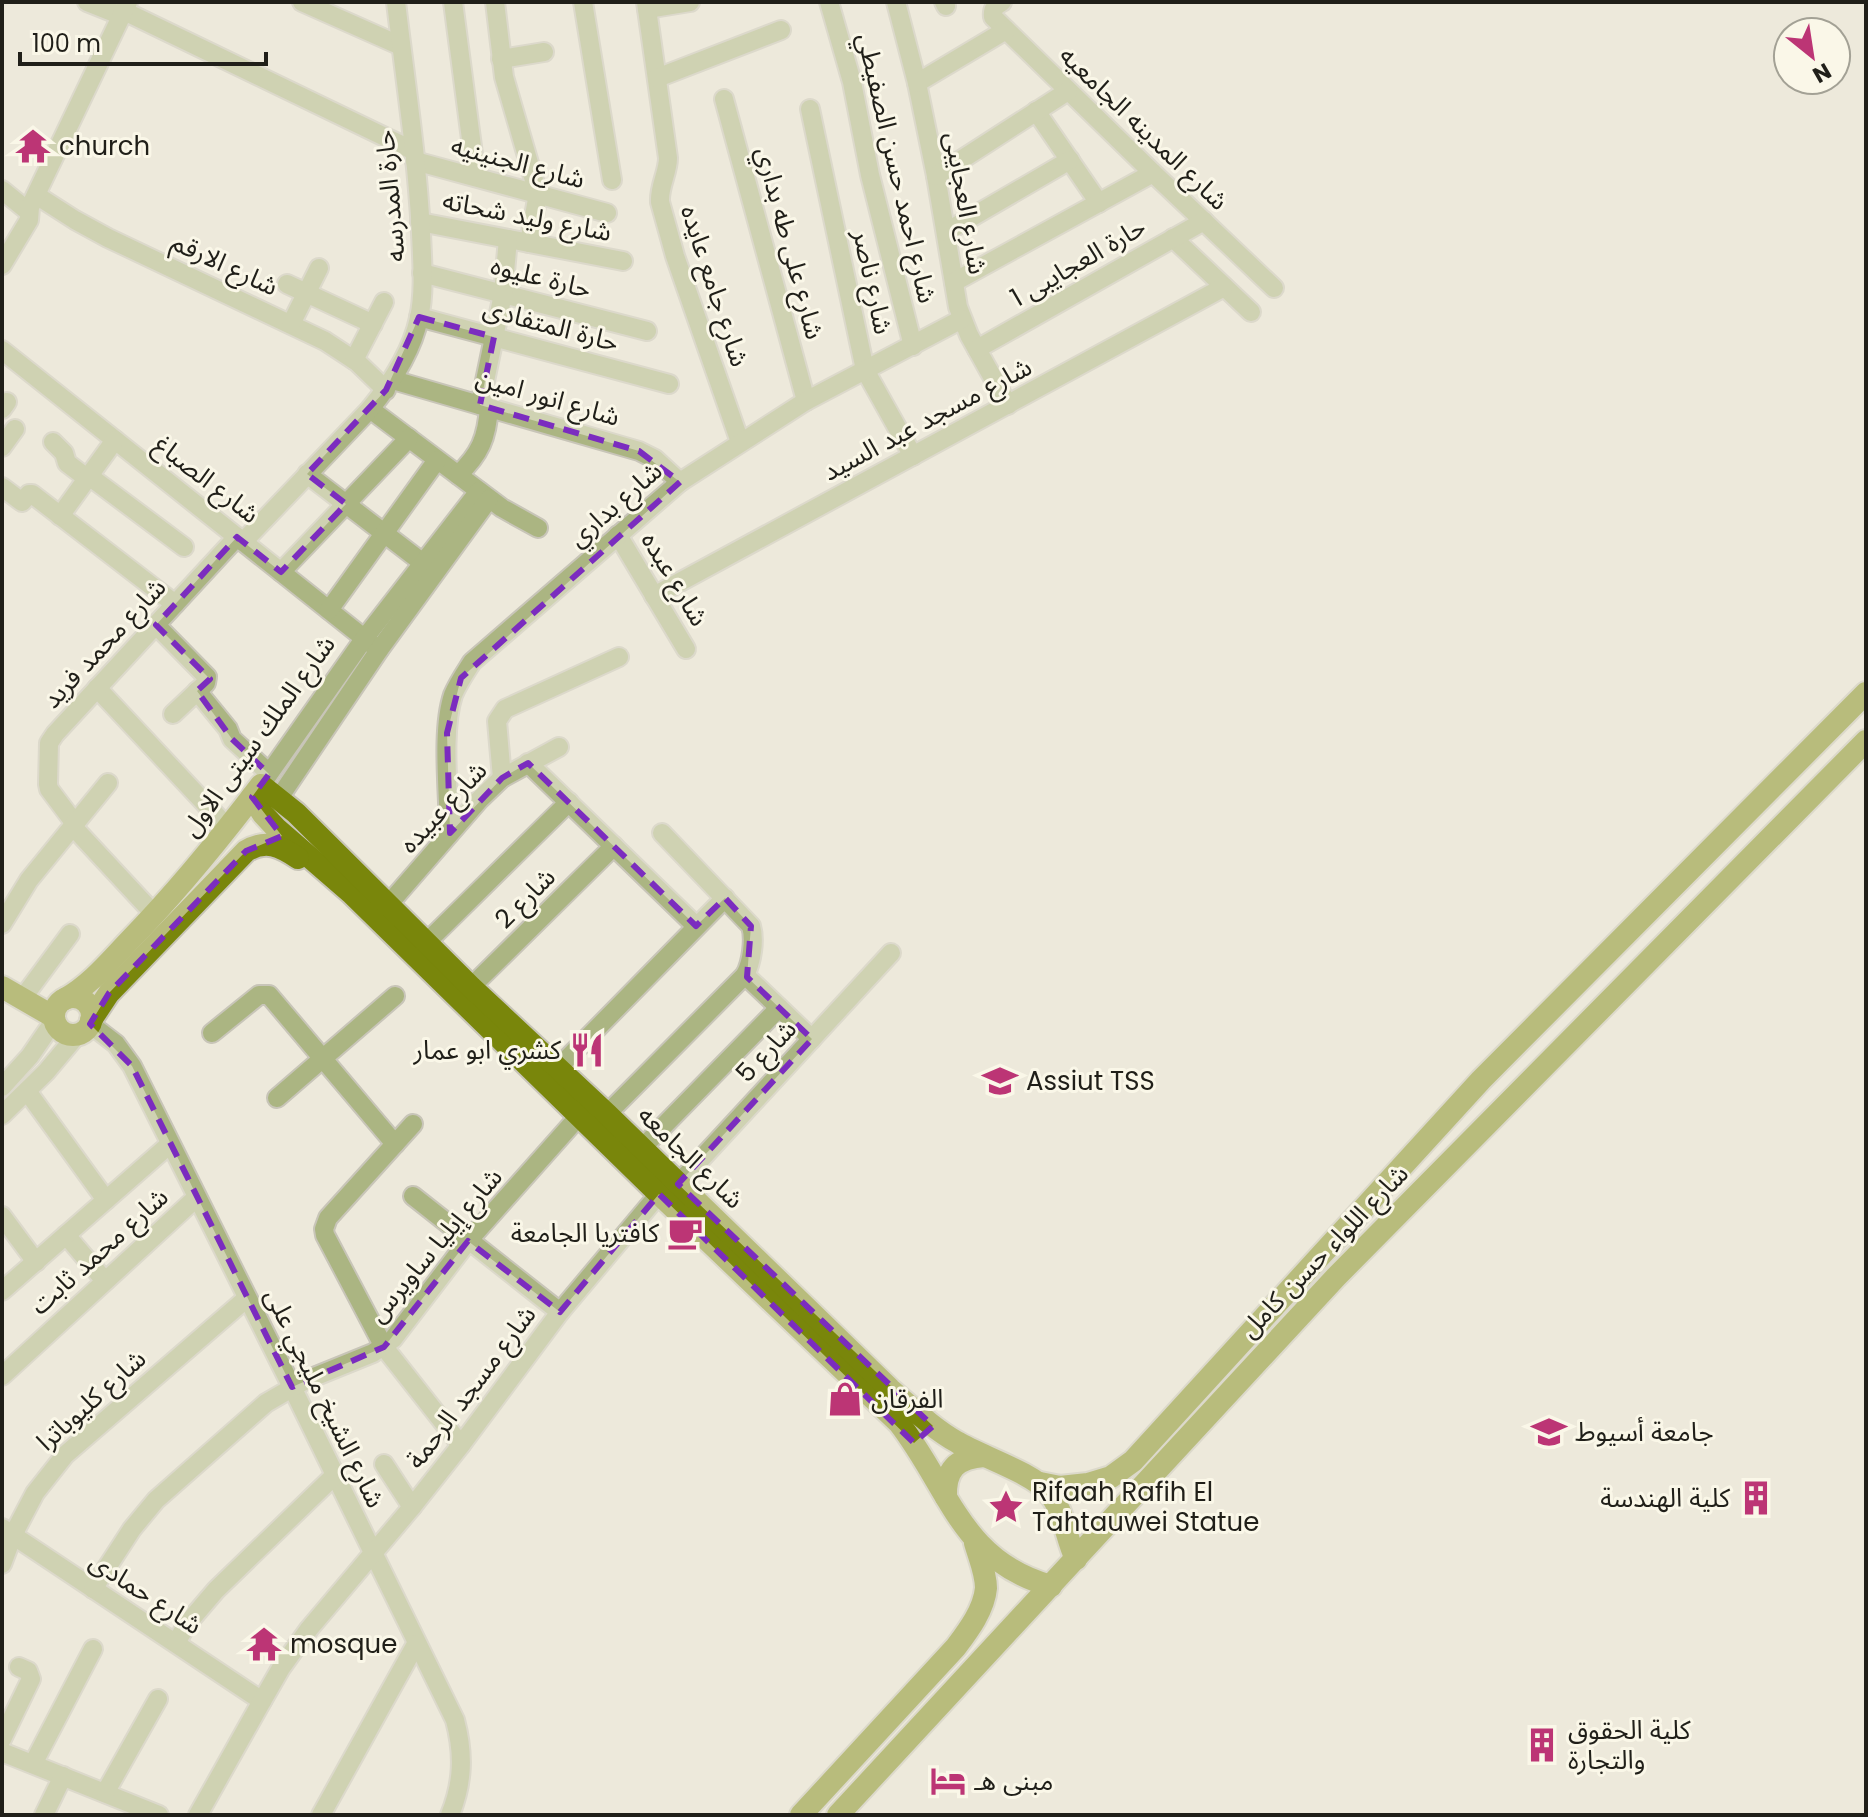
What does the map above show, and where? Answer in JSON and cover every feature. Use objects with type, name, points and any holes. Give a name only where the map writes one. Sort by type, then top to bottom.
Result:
[{"type":"main road","name":"شارع اللواء حسن كامل","points":[[1040,1483],[1060,1487],[1088,1484],[1111,1477],[1133,1461],[1481,1080],[1866,693]]},
{"type":"main road","points":[[1829,729],[1860,747]]},
{"type":"main road","name":"شارع اللواء حسن كامل","points":[[838,1815],[1336,1277],[1860,747]]},
{"type":"main road","name":"شارع الملك سيتى الاول","points":[[58,1012],[155,915],[265,788]]},
{"type":"main road","name":"شارع الجامعه","points":[[265,788],[263,814],[276,828],[327,871],[427,942],[558,1068],[593,1110],[642,1148],[668,1189],[890,1389],[956,1442],[1040,1483]]},
{"type":"main road","name":"شارع الجامعه","points":[[265,788],[382,912],[593,1110],[899,1423],[973,1538],[986,1552],[1008,1569],[1051,1586]]},
{"type":"main road","name":"شارع الملك سيتى الاول","points":[[86,1026],[117,985],[246,851],[260,844],[276,845],[315,870],[327,871]]},
{"type":"main road","points":[[2,987],[22,999],[58,1012]]},
{"type":"main road","points":[[71,997],[82,1000],[90,1008],[86,1026],[71,1035],[60,1031],[58,1012],[71,997]]},
{"type":"main road","points":[[1481,1080],[1505,1104]]},
{"type":"main road","points":[[914,1443],[933,1426]]},
{"type":"main road","points":[[946,1497],[945,1484],[958,1462],[984,1456]]},
{"type":"main road","points":[[1040,1483],[1060,1512],[1076,1559]]},
{"type":"main road","points":[[801,1815],[956,1647],[969,1629],[986,1590],[973,1538]]},
{"type":"street","name":"شارع الجنينيه","points":[[87,2],[125,10],[414,156],[476,177],[607,213]]},
{"type":"street","points":[[302,2],[321,6],[401,46]]},
{"type":"street","points":[[453,2],[476,177]]},
{"type":"street","points":[[495,2],[508,92],[538,194],[529,243]]},
{"type":"street","points":[[583,2],[612,180]]},
{"type":"street","points":[[646,6],[690,2]]},
{"type":"street","name":"شارع احمد حسن الصفيطي","points":[[829,2],[852,82],[870,175],[913,346]]},
{"type":"street","name":"شارع العجايبى","points":[[896,2],[917,83],[962,319],[1008,405]]},
{"type":"street","points":[[917,83],[1006,30],[992,12],[1002,2]]},
{"type":"street","name":"حارة المدرسه","points":[[389,385],[413,338],[419,317],[422,273],[414,156],[401,46],[401,3]]},
{"type":"street","name":"شارع جامع عايده","points":[[646,6],[668,158],[659,192],[660,202],[675,256],[740,442]]},
{"type":"street","points":[[2,264],[29,220],[32,204],[125,10]]},
{"type":"street","points":[[657,78],[781,30]]},
{"type":"street","name":"شارع المدينه الجامعيه","points":[[1006,30],[1274,288]]},
{"type":"street","points":[[501,59],[544,52]]},
{"type":"street","points":[[936,176],[1068,91]]},
{"type":"street","name":"شارع على طه بداري","points":[[724,99],[806,401]]},
{"type":"street","name":"شارع ناصر","points":[[810,109],[865,370],[913,456]]},
{"type":"street","points":[[1036,111],[1099,203]]},
{"type":"street","points":[[946,232],[1070,160]]},
{"type":"street","points":[[954,282],[1153,173]]},
{"type":"street","name":"شارع الارقم","points":[[2,190],[75,220],[325,341],[389,385]]},
{"type":"street","name":"حارة العجايبى 1","points":[[977,349],[1204,221]]},
{"type":"street","name":"شارع وليد شحاته","points":[[420,222],[623,261]]},
{"type":"street","points":[[1173,238],[1251,312]]},
{"type":"street","points":[[458,475],[472,462],[488,427],[485,406],[503,294],[508,239]]},
{"type":"street","points":[[291,324],[319,268]]},
{"type":"street","name":"حارة عليوه","points":[[422,273],[647,331]]},
{"type":"street","points":[[287,284],[373,324]]},
{"type":"street","name":"شارع مسجد عبد السيد","points":[[654,596],[1224,287]]},
{"type":"street","points":[[354,360],[384,302]]},
{"type":"street","name":"حارة المتفادى","points":[[419,317],[669,384]]},
{"type":"street","name":"شارع بداري","points":[[449,834],[447,733],[453,695],[472,662],[680,482],[806,401],[962,319]]},
{"type":"street","name":"شارع الصباغ","points":[[2,350],[372,644]]},
{"type":"street","name":"شارع انور امين","points":[[389,385],[485,406],[639,451],[655,459],[680,482]]},
{"type":"street","name":"شارع محمد فريد","points":[[74,823],[49,789],[49,743],[55,734],[175,604],[307,474],[389,385]]},
{"type":"street","points":[[370,409],[502,508],[538,528]]},
{"type":"street","points":[[2,446],[15,429]]},
{"type":"street","points":[[281,572],[409,438]]},
{"type":"street","points":[[60,516],[115,440]]},
{"type":"street","points":[[53,442],[64,453],[67,463],[184,547]]},
{"type":"street","points":[[329,610],[437,460]]},
{"type":"street","points":[[307,474],[423,563]]},
{"type":"street","points":[[2,487],[22,502],[32,494],[175,604]]},
{"type":"street","name":"شارع الملك سيتى الاول","points":[[265,788],[372,644],[423,563],[484,495]]},
{"type":"street","name":"شارع الملك سيتى الاول","points":[[265,788],[484,495]]},
{"type":"street","name":"شارع عبده","points":[[618,535],[686,649]]},
{"type":"street","points":[[156,625],[206,675],[207,681],[173,714]]},
{"type":"street","points":[[502,778],[497,721],[505,709],[619,657]]},
{"type":"street","points":[[97,688],[228,828]]},
{"type":"street","points":[[197,691],[228,729],[265,788]]},
{"type":"street","name":"شارع عبيده","points":[[382,912],[479,800],[502,778],[559,747]]},
{"type":"street","points":[[528,763],[696,926]]},
{"type":"street","points":[[2,924],[29,880],[108,783]]},
{"type":"street","points":[[449,801],[479,800]]},
{"type":"street","points":[[427,942],[569,802]]},
{"type":"street","points":[[74,823],[77,831],[155,915]]},
{"type":"street","points":[[662,833],[753,931],[745,975],[812,1039]]},
{"type":"street","name":"شارع 2","points":[[471,987],[614,846]]},
{"type":"street","points":[[558,1068],[725,898]]},
{"type":"street","points":[[22,999],[70,934]]},
{"type":"street","name":"شارع 5","points":[[668,1189],[891,953]]},
{"type":"street","name":"شارع إيليا ساويرس","points":[[93,1589],[132,1529],[156,1500],[266,1403],[316,1375],[384,1347],[401,1330],[468,1241],[593,1110],[745,975]]},
{"type":"street","points":[[212,1033],[259,995],[269,995],[395,1144]]},
{"type":"street","points":[[277,1098],[395,996]]},
{"type":"street","points":[[642,1148],[779,1008]]},
{"type":"street","name":"شارع الملك سيتى الاول","points":[[2,1087],[30,1056],[58,1012]]},
{"type":"street","name":"شارع الملك سيتى الاول","points":[[2,1115],[63,1054],[86,1026]]},
{"type":"street","name":"شارع الشيخ مليجي على","points":[[86,1026],[107,1036],[125,1055],[455,1720],[460,1738],[462,1775],[450,1815]]},
{"type":"street","points":[[27,1091],[106,1200]]},
{"type":"street","points":[[413,1124],[328,1218],[324,1229],[384,1347],[461,1445]]},
{"type":"street","points":[[2,1291],[170,1144]]},
{"type":"street","name":"شارع مسجد الرحمة","points":[[198,1815],[281,1668],[309,1629],[412,1507],[560,1312],[668,1189]]},
{"type":"street","points":[[413,1196],[560,1312]]},
{"type":"street","name":"شارع محمد ثابت","points":[[2,1376],[196,1198]]},
{"type":"street","points":[[2,1216],[36,1262]]},
{"type":"street","points":[[66,1235],[105,1281]]},
{"type":"street","name":"شارع كليوباترا","points":[[2,1564],[7,1532],[65,1455],[247,1298]]},
{"type":"street","points":[[384,1464],[412,1507]]},
{"type":"street","points":[[176,1643],[187,1624],[216,1590],[334,1476]]},
{"type":"street","name":"شارع حمادى","points":[[7,1532],[262,1701]]},
{"type":"street","points":[[321,1815],[416,1644]]},
{"type":"street","points":[[33,1764],[93,1649]]},
{"type":"street","points":[[2,1739],[31,1679],[28,1671],[19,1667]]},
{"type":"street","points":[[105,1793],[158,1699]]},
{"type":"street","points":[[2,1752],[159,1815]]},
{"type":"street","points":[[44,1815],[63,1776]]},
{"type":"highlighted area","points":[[419,317],[494,337],[480,405],[639,451],[680,482],[461,678],[447,733],[450,833],[502,778],[528,763],[696,926],[725,898],[751,926],[747,977],[812,1039],[678,1184],[933,1426],[914,1443],[659,1194],[560,1312],[468,1241],[384,1347],[292,1387],[132,1066],[90,1024],[109,993],[246,851],[282,836],[252,797],[269,774],[232,739],[197,691],[210,679],[156,625],[237,537],[281,572],[346,504],[307,474],[386,390]]},
{"type":"place","name":"church","points":[[33,146]]},
{"type":"place","name":"كشري ابو عمار","points":[[587,1050]]},
{"type":"place","name":"Assiut TSS","points":[[1000,1081]]},
{"type":"place","name":"كافتريا الجامعة","points":[[685,1233]]},
{"type":"place","name":"الفرقان","points":[[845,1399]]},
{"type":"place","name":"جامعة أسيوط","points":[[1549,1432]]},
{"type":"place","name":"كلية الهندسة","points":[[1756,1498]]},
{"type":"place","name":"Rifaah Rafih El Tahtauwei Statue","points":[[1006,1507]]},
{"type":"place","name":"mosque","points":[[264,1644]]},
{"type":"place","name":"كلية الحقوق والتجارة","points":[[1542,1745]]},
{"type":"place","name":"مبنى هـ","points":[[948,1781]]}]
